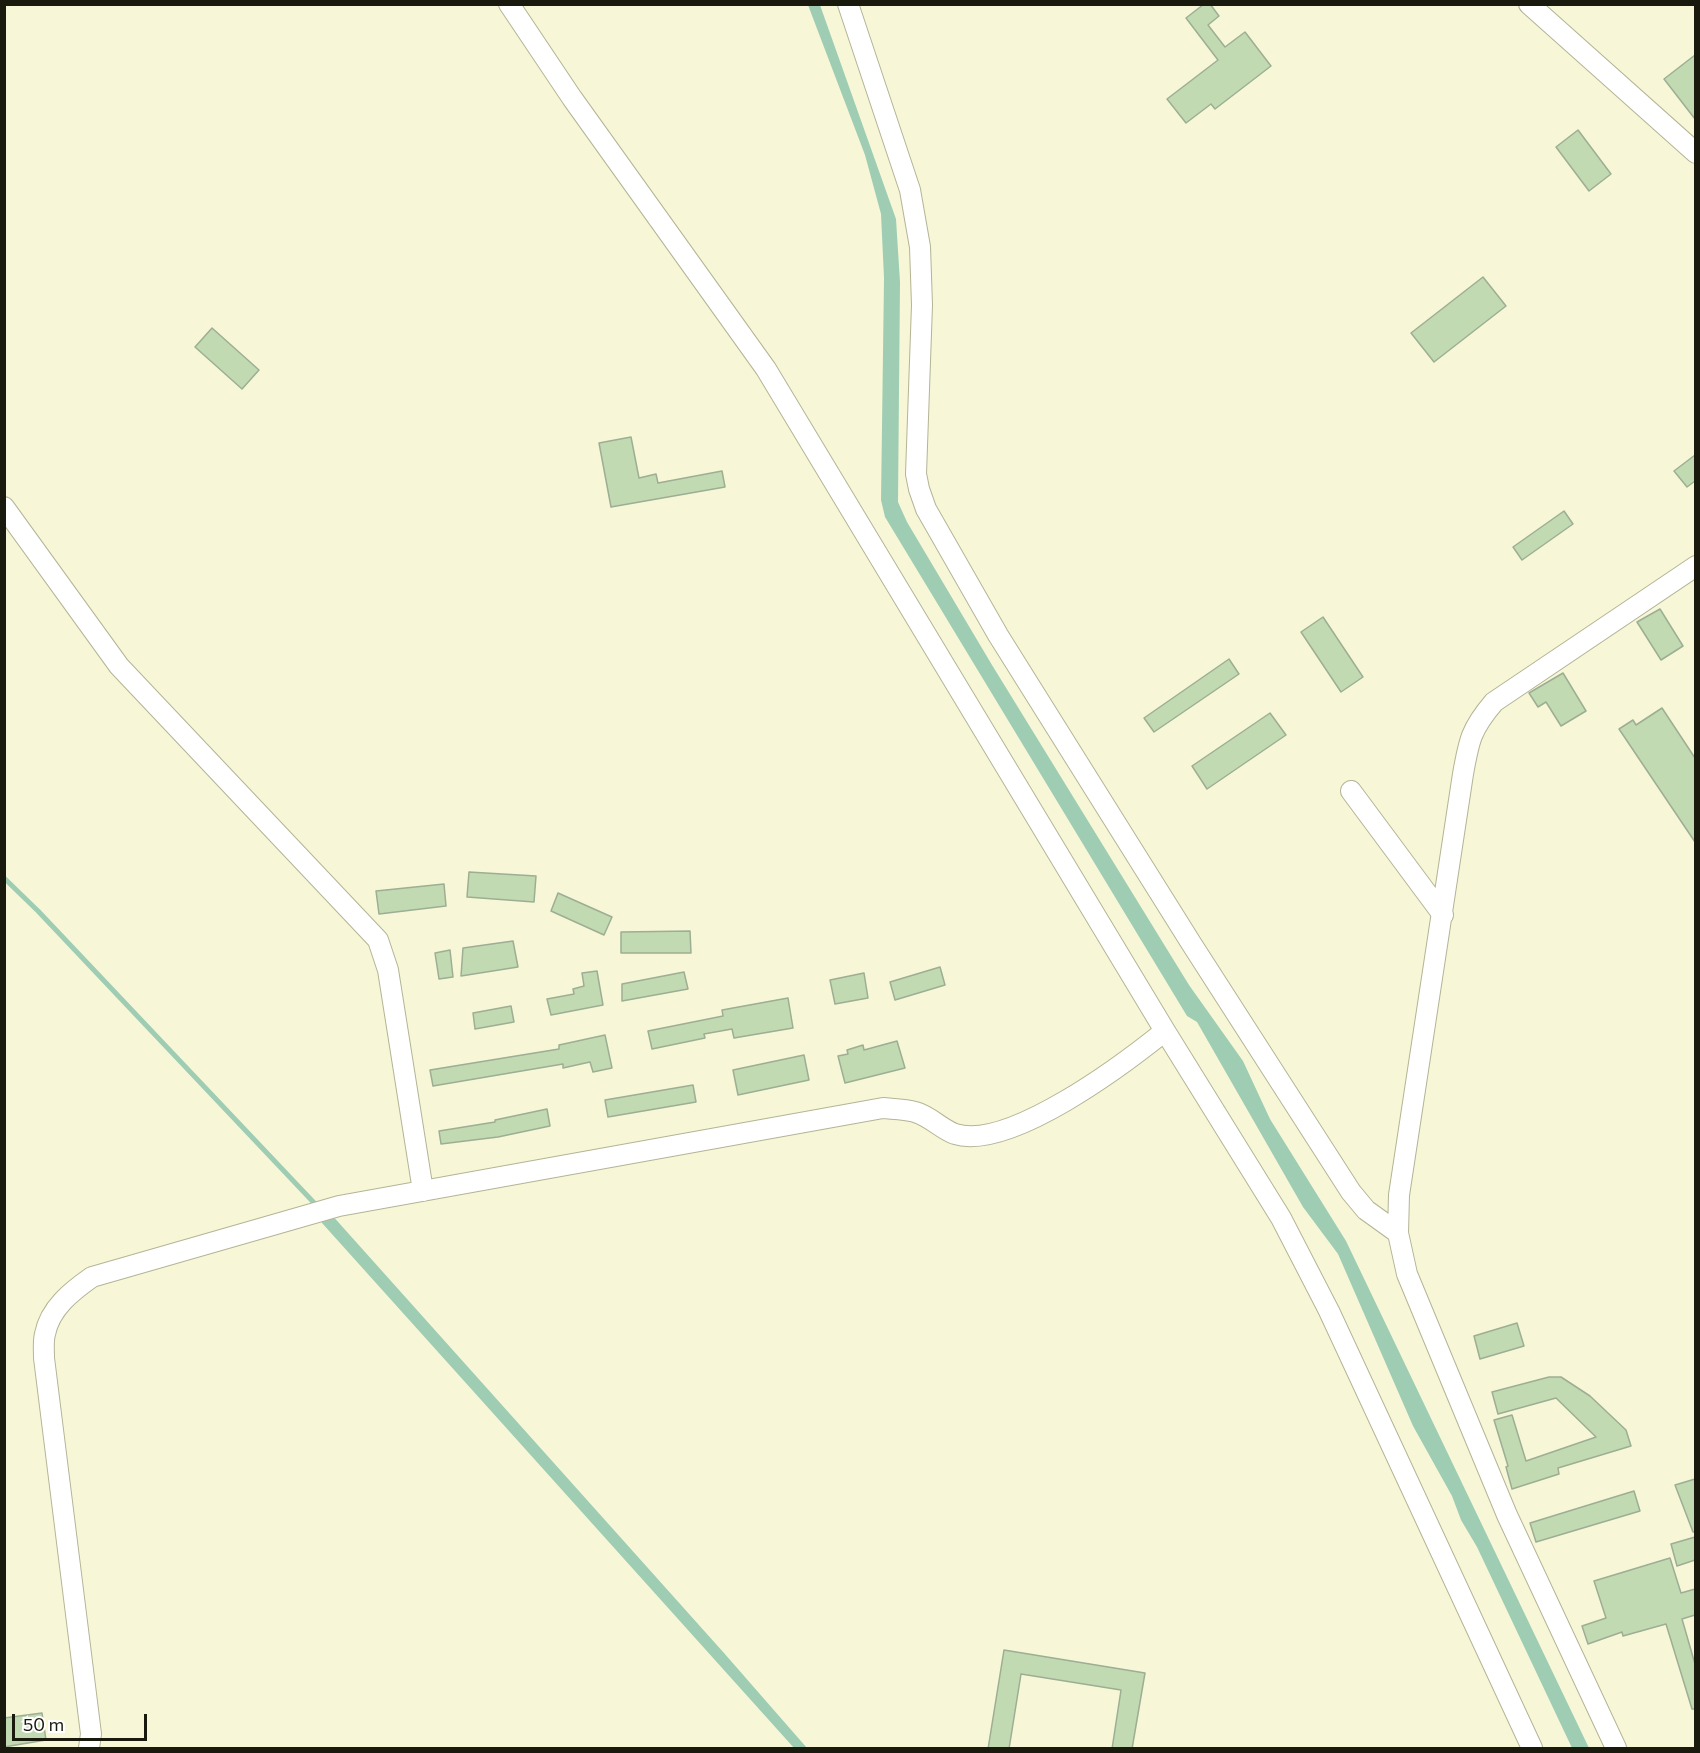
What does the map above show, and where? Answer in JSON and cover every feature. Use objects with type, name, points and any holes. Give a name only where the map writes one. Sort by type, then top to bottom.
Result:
[{"type":"street","points":[[509,4],[572,98],[766,369],[1165,1031],[1281,1218],[1329,1311],[1532,1749]]},
{"type":"street","points":[[848,4],[910,189],[920,247],[922,305],[916,474],[926,509],[998,635],[1184,933],[1351,1192],[1365,1210],[1398,1233]]},
{"type":"street","points":[[1529,4],[1695,153]]},
{"type":"street","points":[[4,507],[119,666],[378,940],[388,970],[423,1191]]},
{"type":"street","points":[[1616,1749],[1486,1467],[1407,1274],[1398,1233],[1399,1195],[1463,774],[1469,740],[1478,720],[1494,702],[1695,566]]},
{"type":"street","points":[[1351,791],[1443,915]]},
{"type":"street","points":[[89,1749],[91,1734],[44,1358],[45,1334],[52,1314],[71,1292],[92,1277],[339,1206],[883,1108],[916,1112],[956,1134],[985,1135],[1017,1126],[1074,1097],[1140,1052],[1165,1031]]},
{"type":"shaded area","points":[[808,5],[820,5],[896,219],[900,282],[898,502],[907,522],[992,665],[1189,985],[1243,1061],[1270,1119],[1346,1241],[1589,1748],[1572,1748],[1477,1547],[1461,1520],[1452,1496],[1413,1426],[1338,1254],[1303,1207],[1197,1022],[1187,1016],[885,517],[881,500],[884,278],[881,214],[865,155]]},
{"type":"shaded area","points":[[320,1214],[331,1214],[807,1748],[794,1748],[322,1223]]},
{"type":"building","points":[[1204,4],[1210,4],[1219,16],[1208,25],[1225,47],[1245,32],[1271,66],[1215,109],[1211,104],[1186,123],[1167,99],[1218,60],[1186,18]]},
{"type":"building","points":[[1695,55],[1695,119],[1664,79]]},
{"type":"building","points":[[1578,130],[1611,174],[1589,191],[1556,147]]},
{"type":"building","points":[[1483,277],[1506,306],[1434,362],[1411,333]]},
{"type":"building","points":[[212,328],[259,370],[242,389],[195,347]]},
{"type":"building","points":[[631,437],[639,478],[656,474],[658,483],[722,471],[725,487],[611,507],[599,443]]},
{"type":"building","points":[[1695,455],[1695,481],[1687,487],[1674,471]]},
{"type":"building","points":[[1564,511],[1573,524],[1522,560],[1513,547]]},
{"type":"building","points":[[1660,609],[1683,646],[1661,660],[1637,622]]},
{"type":"building","points":[[1323,617],[1363,677],[1341,692],[1301,632]]},
{"type":"building","points":[[1229,659],[1239,674],[1154,732],[1144,718]]},
{"type":"building","points":[[1563,673],[1586,711],[1561,726],[1546,702],[1538,707],[1529,693]]},
{"type":"building","points":[[1662,708],[1695,758],[1695,842],[1619,729],[1633,720],[1636,725]]},
{"type":"building","points":[[1270,713],[1286,735],[1207,789],[1192,766]]},
{"type":"building","points":[[469,872],[536,876],[534,902],[467,897]]},
{"type":"building","points":[[444,884],[446,906],[379,914],[376,891]]},
{"type":"building","points":[[558,893],[612,917],[604,935],[551,911]]},
{"type":"building","points":[[690,931],[691,953],[621,953],[621,932]]},
{"type":"building","points":[[513,941],[518,967],[461,976],[463,948]]},
{"type":"building","points":[[450,950],[453,977],[439,979],[435,953]]},
{"type":"building","points":[[940,967],[945,985],[895,1000],[890,982]]},
{"type":"building","points":[[597,971],[603,1005],[551,1015],[547,999],[574,994],[573,989],[584,986],[582,973]]},
{"type":"building","points":[[684,972],[688,989],[622,1001],[622,984]]},
{"type":"building","points":[[864,973],[868,998],[835,1004],[830,980]]},
{"type":"building","points":[[788,998],[793,1028],[734,1038],[732,1029],[704,1034],[705,1038],[652,1049],[648,1031],[723,1016],[722,1010]]},
{"type":"building","points":[[511,1006],[514,1022],[475,1029],[473,1013]]},
{"type":"building","points":[[605,1035],[612,1068],[593,1072],[590,1062],[563,1068],[563,1064],[433,1086],[430,1070],[559,1049],[559,1045]]},
{"type":"building","points":[[897,1041],[905,1068],[845,1083],[838,1056],[848,1054],[847,1050],[863,1045],[864,1050]]},
{"type":"building","points":[[804,1055],[809,1080],[738,1095],[733,1070]]},
{"type":"building","points":[[693,1085],[696,1102],[608,1117],[605,1100]]},
{"type":"building","points":[[547,1109],[550,1126],[498,1137],[441,1144],[439,1131],[495,1122],[495,1120]]},
{"type":"building","points":[[1517,1323],[1524,1346],[1480,1359],[1474,1336]]},
{"type":"building","points":[[1549,1377],[1561,1377],[1590,1396],[1626,1430],[1631,1446],[1558,1468],[1559,1474],[1512,1489],[1506,1467],[1508,1466],[1494,1420],[1512,1415],[1526,1461],[1596,1437],[1556,1398],[1498,1414],[1492,1392]]},
{"type":"building","points":[[1695,1479],[1695,1532],[1693,1532],[1675,1485]]},
{"type":"building","points":[[1634,1491],[1640,1511],[1536,1542],[1530,1523]]},
{"type":"building","points":[[1695,1537],[1695,1560],[1677,1566],[1671,1544]]},
{"type":"building","points":[[1670,1558],[1681,1593],[1695,1589],[1695,1615],[1682,1619],[1695,1664],[1695,1709],[1692,1709],[1666,1624],[1623,1636],[1622,1632],[1588,1644],[1582,1626],[1606,1618],[1594,1581]]},
{"type":"building","points":[[1004,1650],[1145,1673],[1132,1749],[1112,1749],[1121,1690],[1021,1674],[1009,1749],[988,1749]]},
{"type":"building","points":[[42,1713],[46,1740],[4,1747],[4,1718]]},
{"type":"waterway","points":[[4,878],[38,911],[318,1207]]}]
